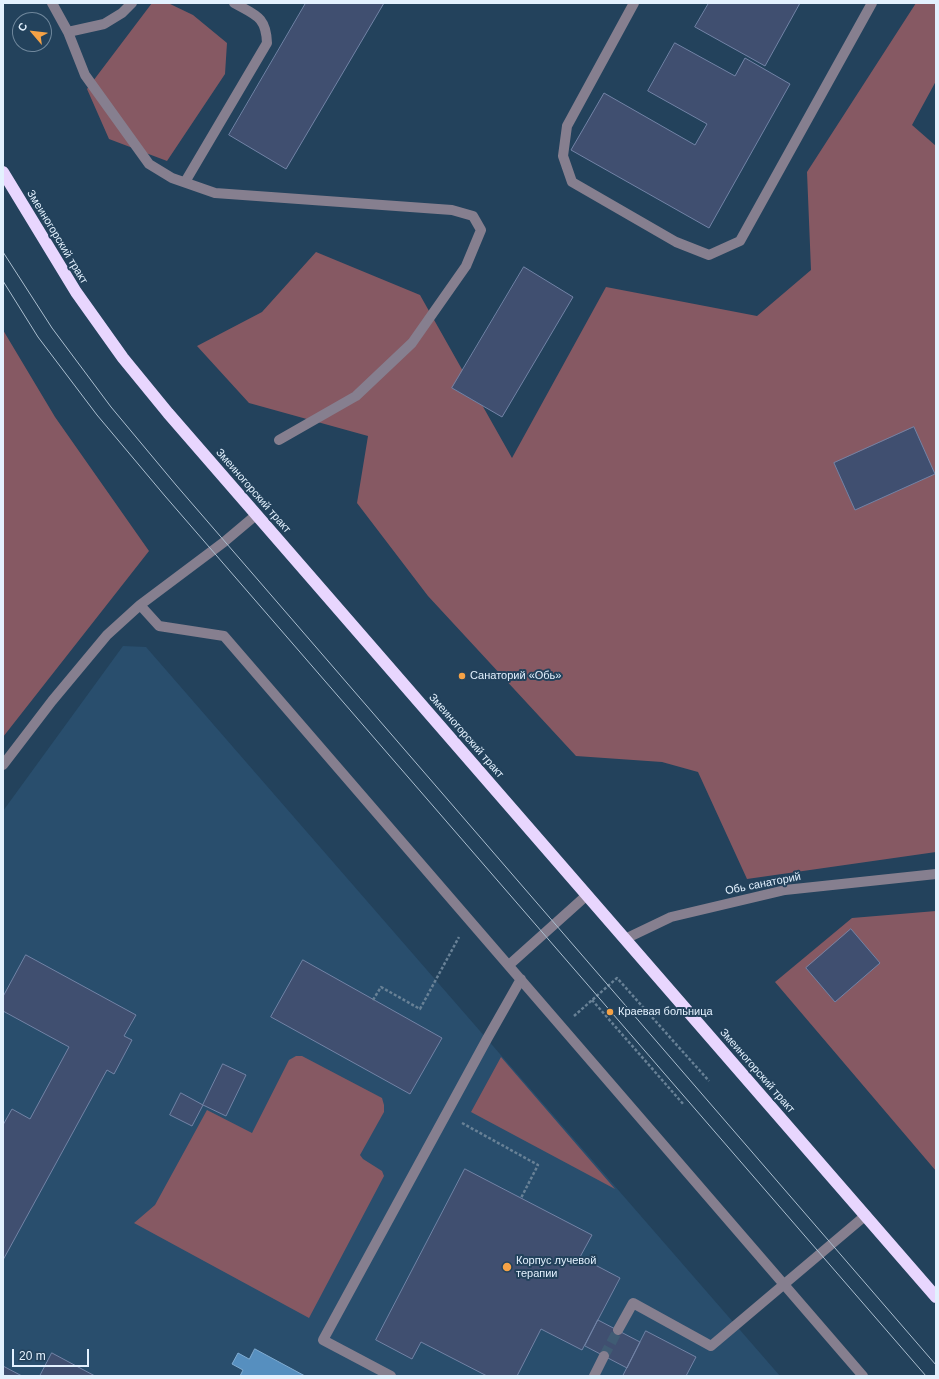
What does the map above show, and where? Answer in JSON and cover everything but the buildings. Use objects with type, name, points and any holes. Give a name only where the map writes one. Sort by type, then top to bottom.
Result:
[{"type":"highway","name":"Змеиногорский тракт","points":[[3,172],[76,292],[123,358],[168,413],[936,1297]]},
{"type":"street","points":[[52,3],[68,32],[85,75],[149,164],[172,178],[215,193],[452,210],[473,216],[481,230],[466,266],[412,343],[356,396],[279,440]]},
{"type":"street","points":[[68,32],[104,24],[122,13],[132,3]]},
{"type":"street","points":[[185,182],[267,43],[266,31],[260,18],[234,3]]},
{"type":"street","points":[[634,3],[567,126],[563,156],[572,182],[676,242],[709,255],[740,241],[872,3]]},
{"type":"street","points":[[3,765],[52,701],[107,636],[140,605],[256,515]]},
{"type":"street","points":[[140,605],[159,626],[224,636],[863,1376]]},
{"type":"street","name":"Обь санаторий","points":[[625,939],[671,917],[785,890],[936,874]]},
{"type":"street","points":[[509,965],[587,895]]},
{"type":"street","points":[[391,1376],[323,1340],[487,1039],[521,980]]},
{"type":"street","points":[[618,1330],[633,1304],[711,1346],[866,1216]]},
{"type":"street","points":[[594,1376],[604,1356]]},
{"type":"path","points":[[374,1000],[381,987],[420,1009],[469,919]]},
{"type":"path","points":[[562,1027],[617,978],[709,1080]]},
{"type":"path","points":[[592,1000],[684,1105]]},
{"type":"path","points":[[460,1122],[538,1165],[521,1198]]},
{"type":"shaded area","points":[[152,3],[168,3],[193,15],[227,43],[225,74],[167,161],[109,139],[87,89]]},
{"type":"shaded area","points":[[916,3],[936,3],[936,81],[912,125],[936,146],[936,852],[747,879],[698,772],[662,762],[576,756],[428,596],[357,503],[368,436],[249,403],[197,346],[262,312],[316,252],[420,295],[512,458],[606,287],[757,316],[811,270],[807,172]]},
{"type":"shaded area","points":[[3,330],[55,417],[149,551],[3,737]]},
{"type":"shaded area","points":[[123,646],[146,647],[780,1376],[3,1376],[3,811]]},
{"type":"shaded area","points":[[936,911],[936,1171],[775,982],[852,918]]},
{"type":"shaded area","points":[[296,1056],[302,1056],[382,1098],[384,1105],[384,1112],[360,1155],[363,1159],[382,1171],[384,1176],[309,1318],[134,1223],[155,1205],[207,1110],[252,1133],[289,1060]]},
{"type":"shaded area","points":[[501,1057],[615,1189],[471,1112]]},
{"type":"shaded area","points":[[255,1349],[305,1376],[240,1376],[243,1370],[232,1364],[238,1353],[249,1359]]},
{"type":"tunnel","points":[[604,1356],[618,1330]]},
{"type":"tram line","points":[[3,252],[52,328],[111,407],[176,485],[936,1365]]},
{"type":"tram line","points":[[3,281],[38,337],[97,415],[165,496],[926,1376]]},
{"type":"place","name":"Санаторий «Обь»","points":[[462,676]]},
{"type":"place","name":"Краевая больница","points":[[610,1012]]},
{"type":"place","name":"Корпус лучевой терапии","points":[[507,1267]]}]
